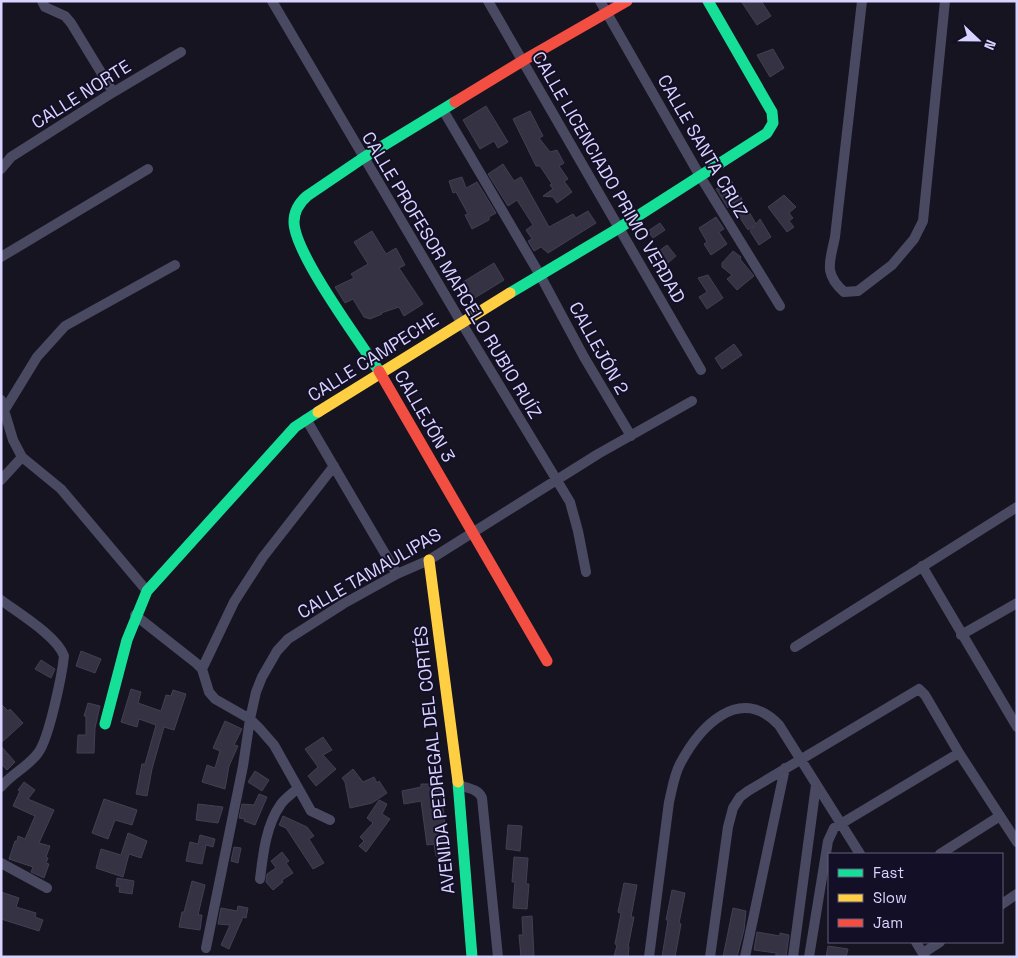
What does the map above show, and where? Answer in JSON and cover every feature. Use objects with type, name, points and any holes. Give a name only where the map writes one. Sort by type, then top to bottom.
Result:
[{"type":"street","name":"CALLE PROFESOR MARCELO RUBIO RUÍZ","points":[[272,1],[460,322],[570,502],[586,572]]},
{"type":"street","name":"CALLE LICENCIADO PRIMO VERDAD","points":[[488,1],[524,60],[701,370]]},
{"type":"street","name":"CALLE SANTA CRUZ","points":[[600,1],[700,176],[780,306]]},
{"type":"street","name":"CALLEJÓN 3","points":[[547,661],[380,373],[311,267],[295,230],[294,217],[300,202],[363,158],[524,60],[627,1]]},
{"type":"street","name":"CALLE CAMPECHE","points":[[105,724],[124,648],[135,615],[147,591],[286,435],[306,419],[460,322],[619,228],[767,133],[773,123],[772,112],[708,1]]},
{"type":"street","points":[[862,1],[835,237],[829,271],[834,283],[844,292],[858,291],[892,265],[914,239],[922,221],[945,1]]},
{"type":"street","points":[[44,4],[65,16],[113,92]]},
{"type":"street","name":"CALLE NORTE","points":[[1,169],[11,158],[113,92],[182,52]]},
{"type":"street","name":"CALLEJÓN 2","points":[[443,110],[540,275],[584,357],[631,436]]},
{"type":"street","points":[[1,257],[148,169]]},
{"type":"street","points":[[4,411],[37,357],[65,326],[175,265]]},
{"type":"street","points":[[1,400],[13,440],[22,457],[61,489],[147,591]]},
{"type":"street","name":"CALLE TAMAULIPAS","points":[[206,948],[256,692],[277,651],[288,640],[343,604],[397,574],[429,560],[598,454],[692,400]]},
{"type":"street","points":[[306,419],[397,574]]},
{"type":"street","points":[[1,480],[22,457]]},
{"type":"street","points":[[202,669],[234,602],[263,557],[334,466]]},
{"type":"street","points":[[795,647],[1017,507]]},
{"type":"street","name":"AVENIDA PEDREGAL DEL CORTÉS","points":[[429,560],[458,785],[472,957]]},
{"type":"street","points":[[922,566],[1017,727]]},
{"type":"street","points":[[1,600],[52,638],[62,650],[64,656],[46,738],[40,751],[30,763],[1,787]]},
{"type":"street","points":[[961,635],[1017,603]]},
{"type":"street","points":[[135,615],[180,649],[202,669],[209,692],[215,699],[250,719],[260,728],[274,745],[311,811],[330,820]]},
{"type":"street","points":[[710,957],[730,816],[740,797],[785,768],[919,689],[925,695],[959,753],[1017,842]]},
{"type":"street","points":[[649,957],[670,802],[679,766],[700,733],[718,716],[741,709],[757,711],[773,719],[779,725],[799,760],[859,853]]},
{"type":"street","points":[[808,957],[830,833],[840,824],[959,753]]},
{"type":"street","points":[[745,957],[785,768]]},
{"type":"street","points":[[458,785],[476,790],[482,798],[498,957]]},
{"type":"street","points":[[792,957],[816,785]]},
{"type":"street","points":[[260,879],[263,855],[271,821],[282,803],[298,788]]},
{"type":"street","points":[[942,853],[1000,816]]},
{"type":"street","points":[[1,863],[47,888]]},
{"type":"street","points":[[1003,903],[1017,894]]},
{"type":"street","points":[[917,943],[924,955],[939,943]]},
{"type":"building","points":[[741,1],[761,1],[771,16],[757,25]]},
{"type":"building","points":[[773,49],[784,68],[770,77],[757,55]]},
{"type":"building","points":[[486,106],[508,142],[498,148],[494,141],[480,149],[463,120]]},
{"type":"building","points":[[530,111],[543,136],[539,138],[550,152],[557,150],[564,163],[559,166],[568,179],[564,181],[572,192],[557,203],[553,197],[543,196],[553,189],[550,185],[552,184],[540,166],[536,166],[513,119]]},
{"type":"building","points":[[503,164],[514,181],[521,177],[549,227],[573,214],[576,218],[588,211],[596,223],[548,253],[541,247],[534,251],[528,241],[532,239],[526,230],[533,225],[517,200],[508,206],[488,174]]},
{"type":"building","points":[[462,177],[466,188],[477,182],[496,213],[489,217],[489,220],[472,229],[465,215],[468,214],[456,192],[453,193],[449,181]]},
{"type":"building","points":[[731,180],[756,224],[760,219],[771,237],[759,245],[750,231],[754,226],[748,230],[730,206],[728,208],[716,189]]},
{"type":"building","points":[[784,195],[796,207],[789,213],[793,218],[789,221],[794,227],[787,232],[768,207]]},
{"type":"building","points":[[716,217],[724,229],[719,232],[727,244],[711,255],[704,244],[707,242],[699,228]]},
{"type":"building","points":[[660,223],[665,230],[653,238],[648,231]]},
{"type":"building","points":[[372,231],[386,254],[396,248],[405,265],[399,268],[423,304],[404,316],[399,307],[370,319],[364,317],[353,299],[345,303],[335,287],[354,278],[351,274],[368,264],[354,242]]},
{"type":"building","points":[[667,245],[676,256],[662,268],[655,259],[660,255],[659,251]]},
{"type":"building","points":[[733,251],[741,257],[740,259],[754,276],[737,290],[727,279],[732,275],[722,267],[722,263]]},
{"type":"building","points":[[494,263],[504,280],[473,299],[463,282]]},
{"type":"building","points":[[708,275],[723,298],[707,309],[699,297],[707,292],[698,278]]},
{"type":"building","points":[[734,344],[742,355],[722,369],[715,358]]},
{"type":"building","points":[[81,651],[101,659],[95,673],[76,666]]},
{"type":"building","points":[[41,660],[55,669],[51,678],[35,669]]},
{"type":"building","points":[[131,689],[141,692],[138,703],[161,711],[166,695],[171,696],[173,690],[186,694],[174,730],[164,727],[152,769],[147,796],[136,794],[142,764],[145,764],[156,725],[139,719],[137,727],[121,722]]},
{"type":"building","points":[[88,703],[100,706],[95,728],[94,753],[77,753],[78,735],[86,735],[86,716],[84,716]]},
{"type":"building","points":[[1,704],[8,711],[10,709],[23,723],[1,743]]},
{"type":"building","points":[[225,721],[242,729],[234,745],[238,746],[229,766],[225,789],[202,782],[207,765],[215,768],[220,751],[213,748]]},
{"type":"building","points":[[323,737],[332,750],[323,755],[336,769],[316,786],[308,776],[318,767],[305,749]]},
{"type":"building","points":[[1,746],[15,762],[7,770],[1,764]]},
{"type":"building","points":[[353,769],[363,782],[374,777],[387,793],[372,803],[350,808],[345,782],[342,778]]},
{"type":"building","points":[[255,771],[269,780],[262,791],[248,782]]},
{"type":"building","points":[[24,782],[35,790],[28,799],[54,810],[39,843],[50,846],[46,857],[48,858],[46,863],[49,864],[44,878],[31,872],[33,867],[9,859],[18,836],[25,839],[35,816],[13,806],[20,791],[18,790]]},
{"type":"building","points":[[421,784],[443,784],[443,807],[448,855],[436,856],[434,844],[427,845],[421,801],[404,804],[402,791],[421,787]]},
{"type":"building","points":[[259,794],[267,797],[255,825],[239,818],[242,804],[254,805]]},
{"type":"building","points":[[104,799],[137,810],[132,825],[115,820],[108,839],[92,833]]},
{"type":"building","points":[[379,800],[387,804],[382,814],[390,819],[366,852],[359,846],[364,841],[360,837],[373,823],[367,818]]},
{"type":"building","points":[[198,804],[223,807],[218,823],[196,820]]},
{"type":"building","points":[[283,816],[307,827],[314,836],[309,839],[324,863],[313,869],[286,828],[279,825]]},
{"type":"building","points":[[508,825],[522,826],[520,851],[506,849]]},
{"type":"building","points":[[128,833],[147,841],[141,858],[129,854],[123,877],[96,868],[101,849],[121,855]]},
{"type":"building","points":[[200,835],[215,839],[213,847],[206,845],[202,864],[186,861],[190,842],[198,844]]},
{"type":"building","points":[[234,847],[241,848],[238,863],[231,861]]},
{"type":"building","points":[[282,852],[289,861],[286,863],[293,873],[282,880],[283,882],[273,890],[266,882],[267,874],[276,868],[271,861]]},
{"type":"building","points":[[514,857],[528,858],[526,884],[529,884],[527,909],[513,908],[515,882],[512,882]]},
{"type":"building","points":[[117,878],[134,881],[132,894],[119,892],[120,887],[116,886]]},
{"type":"building","points":[[192,881],[205,885],[198,915],[202,915],[200,930],[179,927]]},
{"type":"building","points":[[624,883],[637,885],[631,917],[634,917],[628,957],[614,957],[621,913],[618,912]]},
{"type":"building","points":[[672,890],[685,893],[679,923],[681,924],[675,957],[662,957],[668,920],[666,920]]},
{"type":"building","points":[[1,892],[19,898],[16,907],[36,913],[35,917],[43,920],[39,931],[1,919]]},
{"type":"building","points":[[238,906],[248,908],[246,918],[243,917],[229,949],[221,945],[230,925],[218,924],[221,908],[237,911]]},
{"type":"building","points":[[733,908],[746,911],[744,930],[737,957],[723,957]]},
{"type":"building","points":[[532,916],[534,957],[521,957],[519,935],[523,935],[522,917]]},
{"type":"building","points":[[757,932],[780,936],[780,933],[789,935],[786,957],[776,957],[776,953],[754,950]]},
{"type":"building","points":[[828,946],[848,949],[846,957],[826,957]]},
{"type":"traffic: fast","points":[[510,293],[619,228],[767,133],[773,123],[772,112],[708,1]]},
{"type":"traffic: fast","points":[[379,371],[316,275],[297,236],[294,222],[295,214],[299,204],[307,196],[363,158],[455,102]]},
{"type":"traffic: fast","points":[[105,724],[127,640],[147,591],[295,427],[318,412]]},
{"type":"traffic: fast","points":[[458,782],[472,957]]},
{"type":"traffic: slow","points":[[318,412],[510,293]]},
{"type":"traffic: slow","points":[[429,560],[458,782]]},
{"type":"traffic: jam","points":[[455,102],[627,1]]},
{"type":"traffic: jam","points":[[379,371],[547,661]]}]
